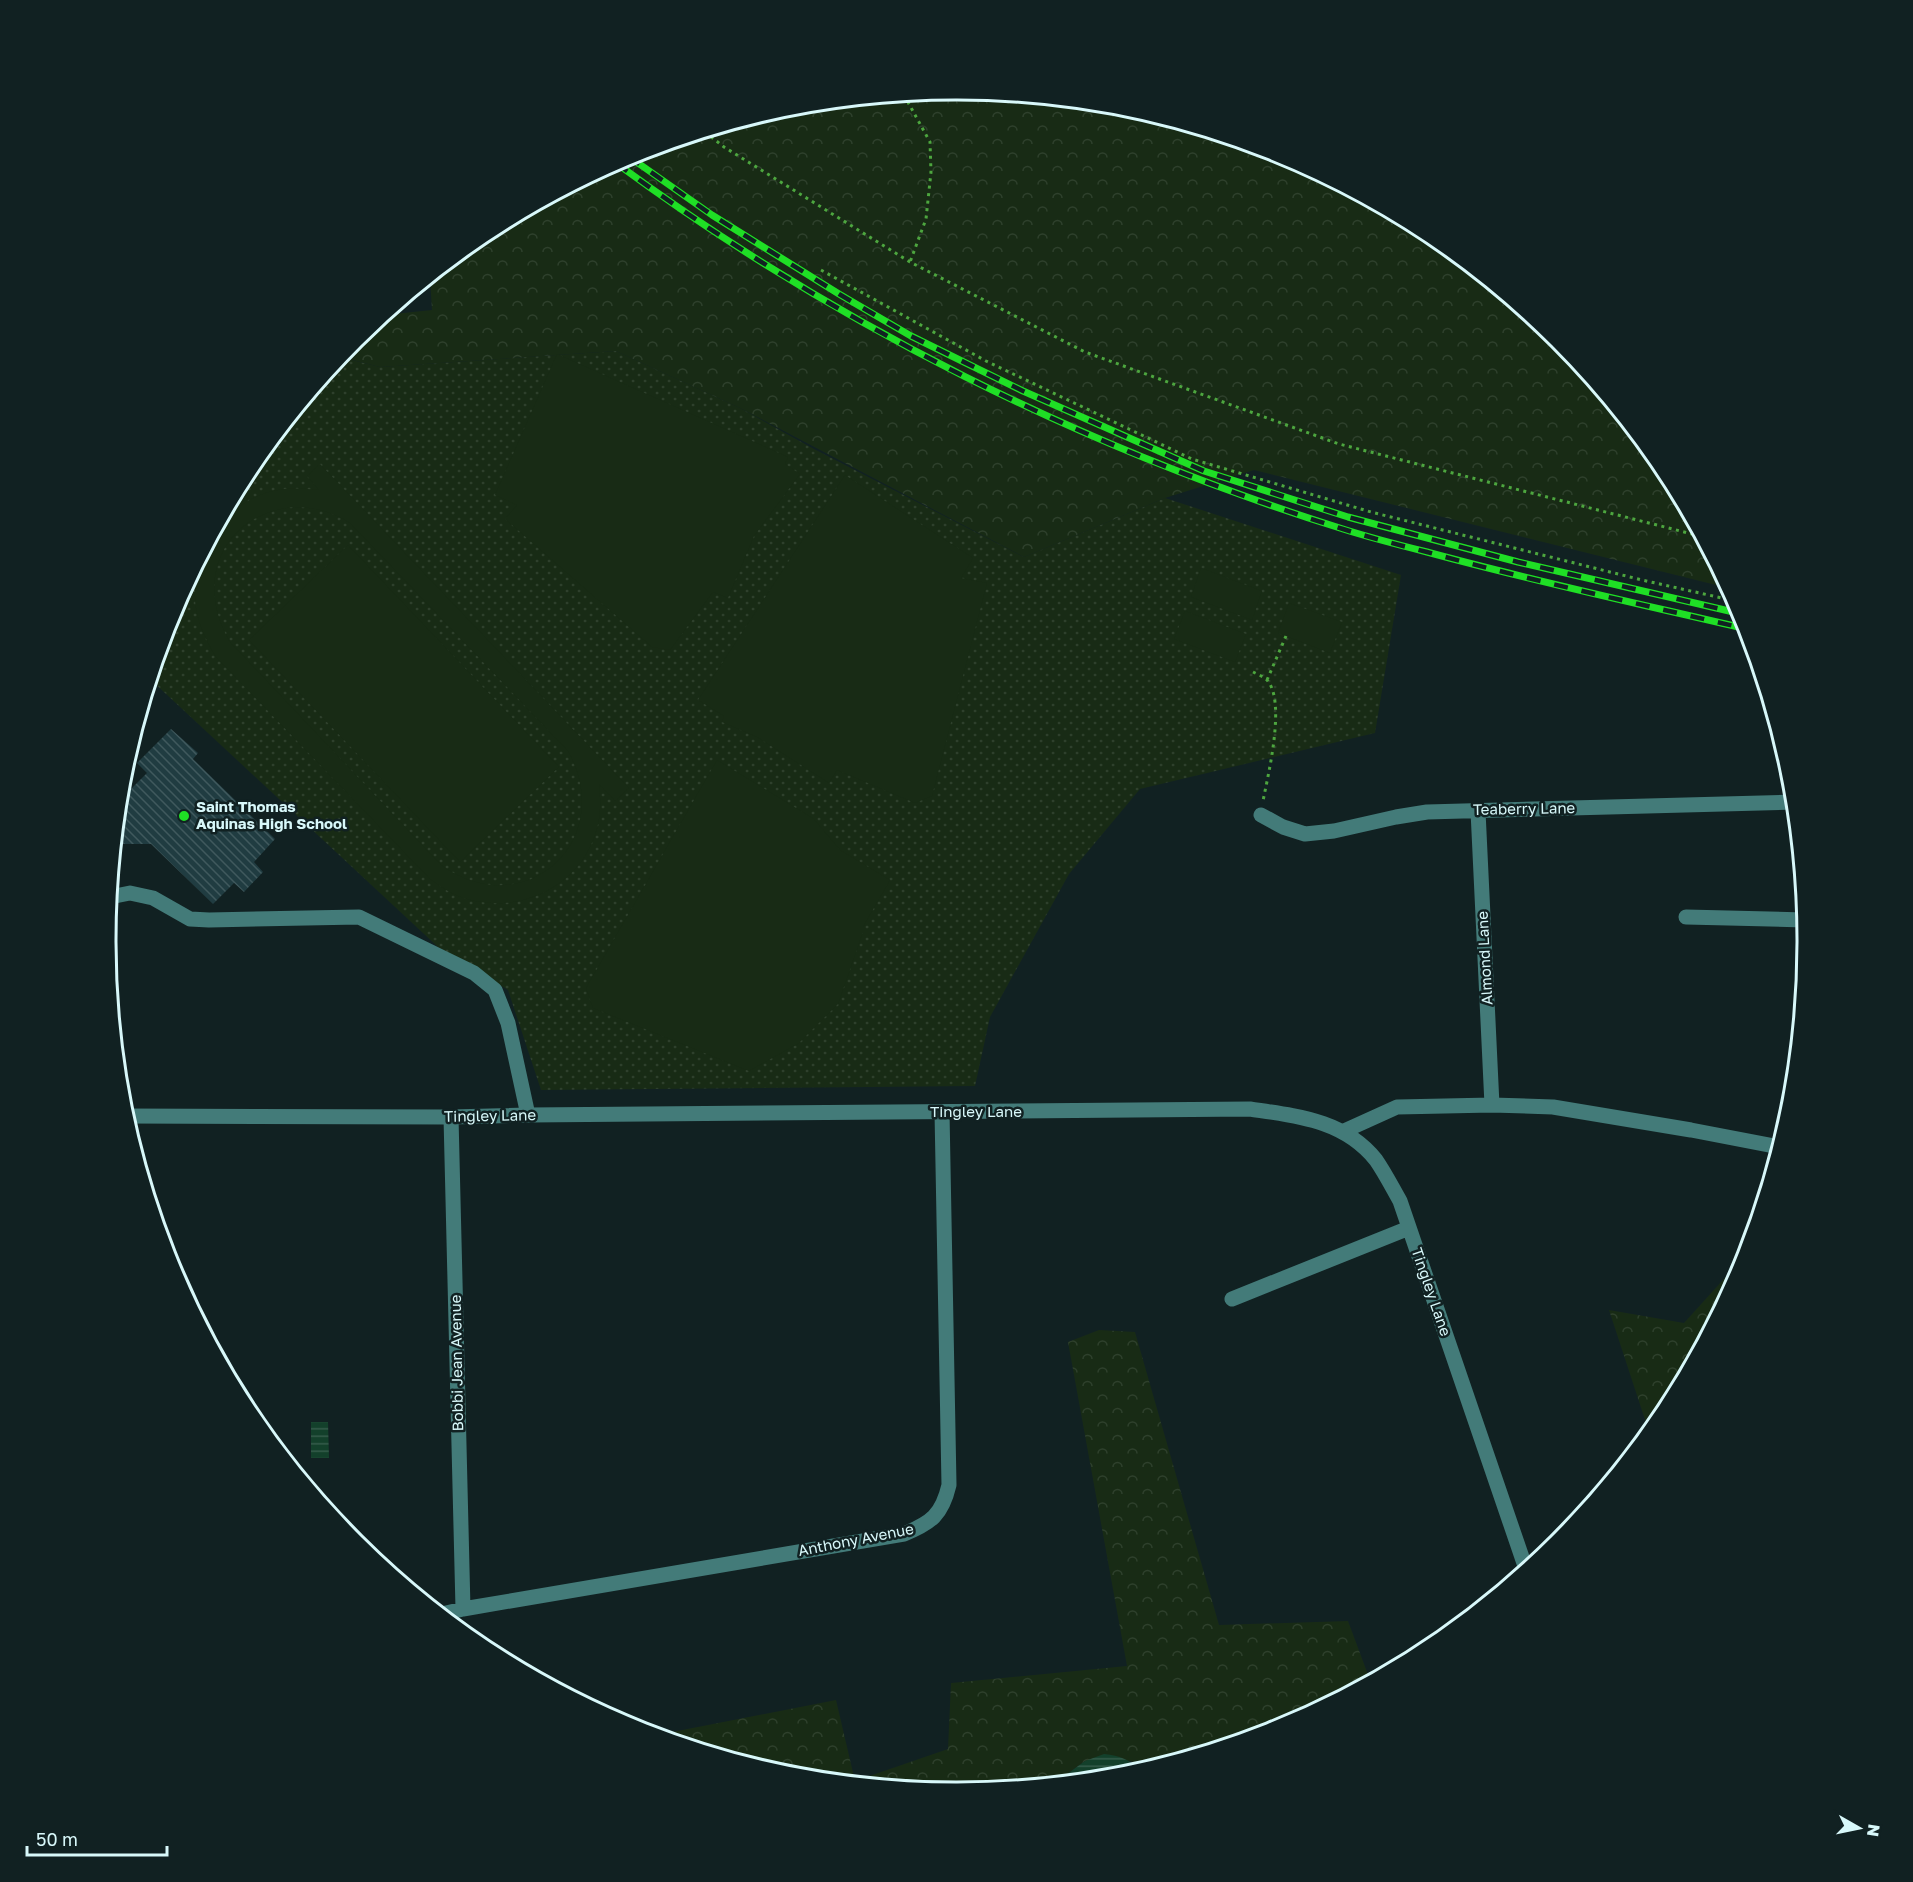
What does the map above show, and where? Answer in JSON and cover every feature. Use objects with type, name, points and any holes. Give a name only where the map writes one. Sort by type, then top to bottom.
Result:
[{"type":"street","name":"Teaberry Lane","points":[[1261,815],[1283,827],[1305,834],[1334,831],[1427,812],[1785,802]]},
{"type":"street","name":"Almond Lane","points":[[1478,811],[1492,1105]]},
{"type":"street","points":[[118,895],[130,893],[153,898],[190,919],[359,917],[474,973],[495,990],[508,1023],[528,1115]]},
{"type":"street","points":[[1686,917],[1796,920]]},
{"type":"street","points":[[1344,1131],[1396,1107],[1492,1105],[1553,1107],[1771,1146]]},
{"type":"street","name":"Tingley Lane","points":[[135,1116],[451,1117],[1250,1109],[1293,1115],[1344,1131],[1376,1160],[1400,1201],[1523,1561]]},
{"type":"street","name":"Anthony Avenue","points":[[451,1612],[904,1534],[935,1517],[945,1503],[949,1485],[942,1112]]},
{"type":"street","name":"Bobbi Jean Avenue","points":[[451,1117],[463,1609]]},
{"type":"street","points":[[1232,1299],[1409,1228]]},
{"type":"path","points":[[908,102],[930,142],[931,152],[926,219],[910,262]]},
{"type":"path","points":[[712,137],[910,262],[1085,352],[1339,444],[1691,534]]},
{"type":"path","points":[[821,270],[986,361],[1192,459],[1371,512],[1724,598]]},
{"type":"path","points":[[1267,680],[1286,636]]},
{"type":"path","points":[[1253,672],[1267,680],[1273,694],[1276,719],[1275,740],[1261,815]]},
{"type":"green space","points":[[956,100],[1011,102],[1120,117],[1174,129],[1278,164],[1377,213],[1468,274],[1511,309],[1551,347],[1623,429],[1655,474],[1684,521],[1718,585],[1254,470],[1165,498],[1024,557],[740,408],[616,351],[380,367],[350,359],[397,314],[432,310],[430,286],[490,242],[536,213],[635,164],[739,129],[847,108],[902,102]]},
{"type":"green space","points":[[616,351],[740,408],[814,449],[1024,557],[1165,498],[1401,575],[1375,733],[1140,789],[1069,874],[990,1017],[975,1086],[541,1090],[508,990],[438,947],[157,685],[180,619],[203,569],[258,474],[290,429],[350,360],[380,367]]},
{"type":"green space","points":[[557,354],[788,457],[785,464],[800,474],[754,536],[728,598],[713,592],[670,650],[652,647],[505,519],[517,505],[495,495]]},
{"type":"green space","points":[[320,464],[629,788],[615,801],[599,784],[600,810],[595,835],[586,855],[558,884],[520,901],[500,903],[479,902],[458,896],[440,886],[430,879],[216,657],[201,626],[196,609],[195,592],[203,569],[229,521],[236,509],[261,495],[278,490],[299,488],[319,490],[307,476]],"holes":[[[294,507],[316,509],[350,523],[568,751],[580,784],[581,815],[572,842],[554,864],[531,879],[503,885],[472,881],[441,865],[230,642],[219,619],[215,597],[215,575],[222,555],[233,537],[249,523],[269,512]]]},
{"type":"green space","points":[[845,475],[973,558],[961,578],[987,583],[932,796],[915,803],[837,770],[829,783],[757,737],[722,722],[724,716],[698,700]]},
{"type":"green space","points":[[348,545],[559,767],[460,862],[249,640]]},
{"type":"green space","points":[[1201,568],[1262,591],[1252,620],[1191,597]]},
{"type":"green space","points":[[1289,603],[1342,622],[1330,653],[1278,633]]},
{"type":"green space","points":[[1185,611],[1246,634],[1235,662],[1174,639]]},
{"type":"green space","points":[[717,760],[814,819],[840,850],[890,880],[863,927],[838,1004],[799,1043],[749,1071],[593,1008],[586,988]]},
{"type":"green space","points":[[1728,1275],[1684,1361],[1646,1421],[1609,1310],[1684,1323]]},
{"type":"green space","points":[[1099,1330],[1135,1332],[1219,1625],[1348,1621],[1368,1674],[1278,1718],[1227,1737],[1132,1762],[1085,1761],[1067,1774],[1011,1780],[956,1782],[869,1776],[948,1749],[951,1683],[1127,1666],[1068,1342]]},
{"type":"green space","points":[[836,1700],[854,1775],[739,1753],[672,1732]]},
{"type":"shaded area","points":[[311,1422],[328,1422],[329,1458],[311,1458]]},
{"type":"shaded area","points":[[1104,1754],[1131,1763],[1067,1774],[1085,1761]]},
{"type":"building","name":"Saint Thomas Aquinas High School","points":[[171,729],[198,753],[193,759],[275,839],[254,862],[263,872],[244,892],[234,883],[213,904],[151,844],[122,844],[130,790],[147,773],[137,763]]},
{"type":"railway","points":[[638,163],[712,215],[911,336],[1023,391],[1204,471],[1348,517],[1518,562],[1729,611]]},
{"type":"railway","points":[[624,169],[700,222],[786,277],[874,329],[964,376],[1057,420],[1151,460],[1246,497],[1374,538],[1547,583],[1736,626]]},
{"type":"place","name":"Saint Thomas Aquinas High School","points":[[184,816]]}]
